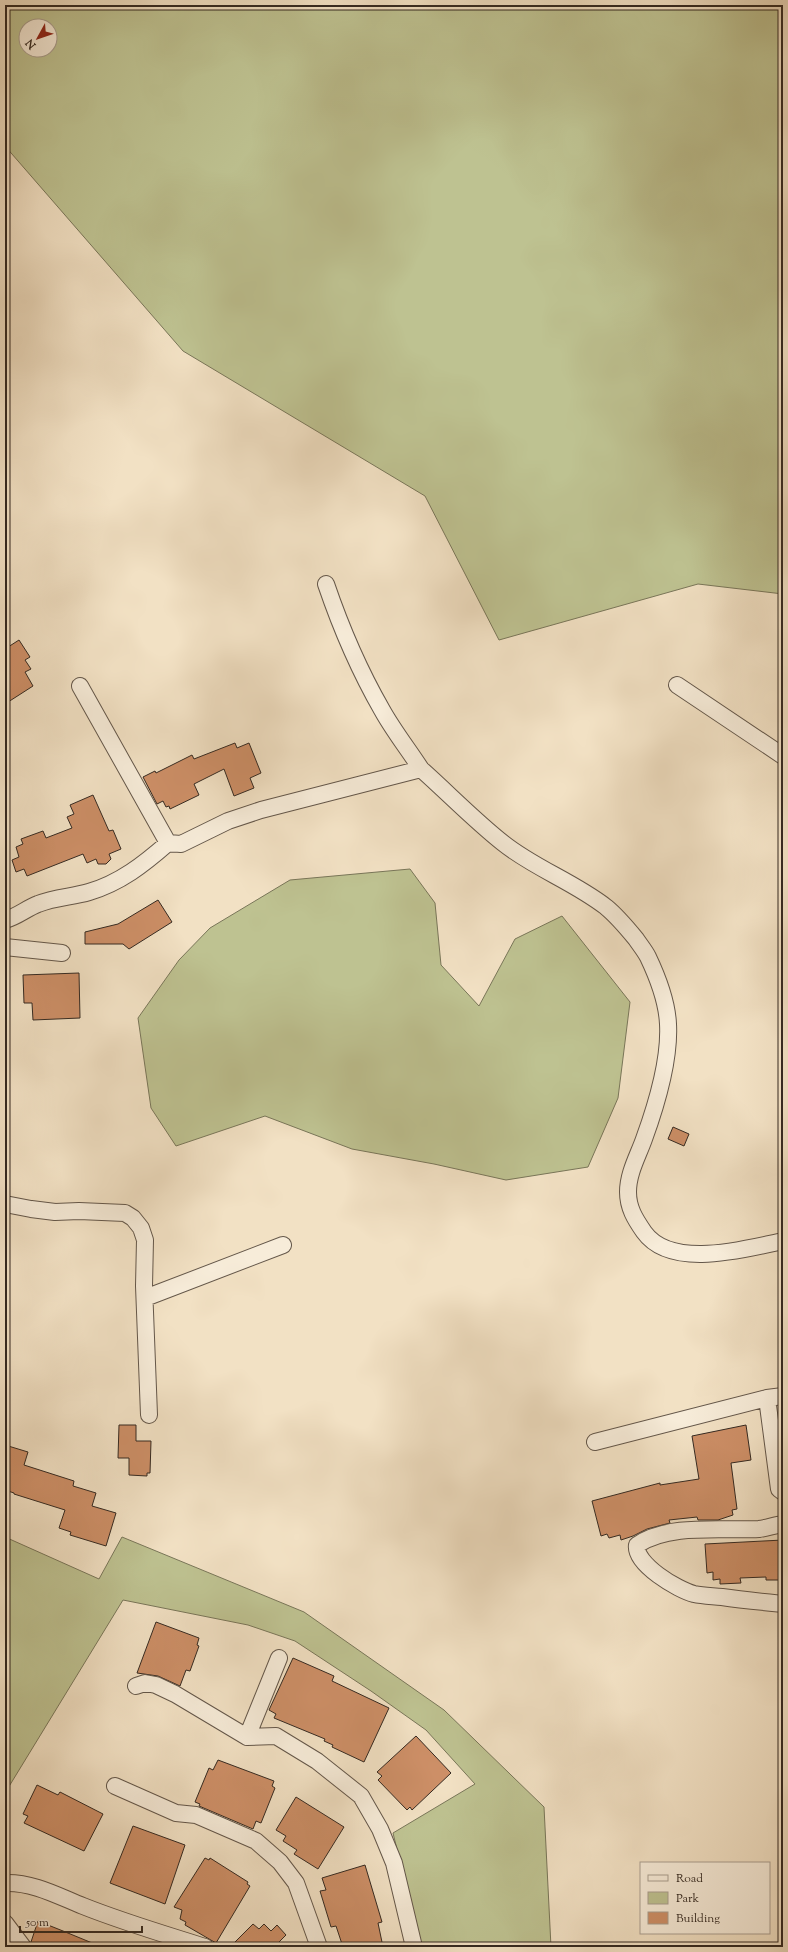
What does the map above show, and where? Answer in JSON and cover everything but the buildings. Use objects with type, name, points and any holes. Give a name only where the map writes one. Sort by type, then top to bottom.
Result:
[{"type":"street","points":[[326,584],[349,645],[365,679],[382,710],[421,769],[503,843],[523,857],[606,907],[626,927],[648,956],[663,997],[668,1024],[666,1056],[658,1094],[644,1139],[634,1164],[628,1190],[633,1216],[648,1238],[674,1252],[690,1254],[741,1250],[783,1241]]},
{"type":"street","points":[[677,685],[783,756]]},
{"type":"street","points":[[80,686],[168,843]]},
{"type":"street","points":[[5,920],[38,904],[56,898],[89,892],[110,884],[146,862],[168,843],[181,844],[228,821],[268,808],[421,769]]},
{"type":"street","points":[[5,947],[62,953]]},
{"type":"street","points":[[5,1204],[55,1212],[79,1211],[125,1213],[133,1218],[141,1228],[145,1240],[145,1298],[149,1415]]},
{"type":"street","points":[[145,1298],[283,1245]]},
{"type":"street","points":[[595,1442],[767,1398],[783,1396]]},
{"type":"street","points":[[767,1398],[779,1489],[783,1492]]},
{"type":"street","points":[[783,1524],[760,1529],[710,1529],[670,1533],[645,1540],[637,1545],[636,1551],[649,1568],[669,1582],[693,1594],[783,1604]]},
{"type":"street","points":[[247,1737],[279,1658]]},
{"type":"street","points":[[136,1686],[145,1683],[156,1685],[175,1694],[247,1737],[276,1736],[317,1761],[361,1796],[380,1829],[394,1863],[414,1947]]},
{"type":"street","points":[[115,1786],[176,1814],[196,1816],[256,1840],[280,1862],[296,1883],[320,1947]]},
{"type":"street","points":[[5,1883],[18,1883],[51,1892],[90,1908],[205,1947]]},
{"type":"street","points":[[5,1923],[23,1947]]},
{"type":"green space","points":[[5,5],[783,5],[783,594],[698,584],[499,640],[425,496],[183,351],[5,146]]},
{"type":"green space","points":[[410,869],[435,903],[441,965],[479,1006],[515,939],[562,916],[630,1002],[618,1098],[588,1167],[506,1180],[434,1164],[352,1149],[265,1116],[176,1146],[151,1108],[138,1018],[179,960],[210,928],[290,880]]},
{"type":"green space","points":[[5,1537],[99,1579],[122,1537],[304,1612],[444,1710],[544,1807],[551,1947],[421,1947],[393,1833],[475,1784],[426,1730],[371,1691],[295,1641],[248,1625],[123,1600],[5,1793]]}]
